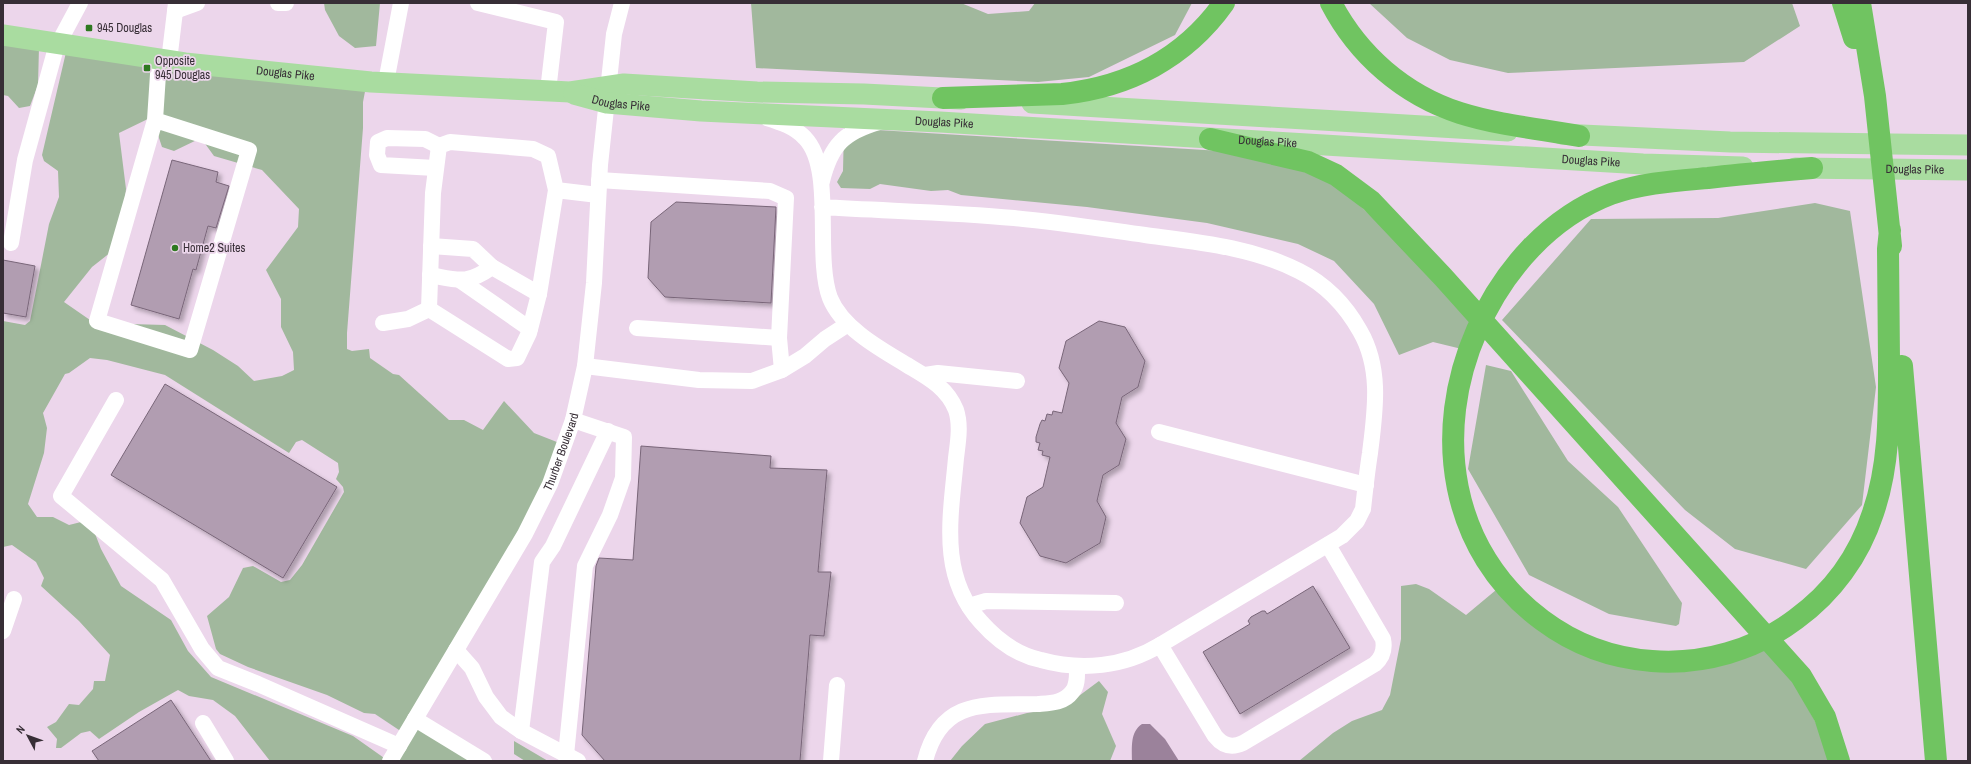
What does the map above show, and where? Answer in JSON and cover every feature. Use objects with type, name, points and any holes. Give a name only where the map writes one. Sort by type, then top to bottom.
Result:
[{"type":"highway","points":[[943,98],[1068,93],[1097,88],[1123,81],[1160,64],[1183,48],[1208,25],[1224,3]]},
{"type":"highway","points":[[1331,3],[1350,34],[1376,63],[1408,89],[1425,98],[1477,118],[1579,136]]},
{"type":"highway","points":[[1843,3],[1870,96],[1880,141]]},
{"type":"highway","points":[[1860,3],[1880,141],[1890,230],[1936,761]]},
{"type":"highway","points":[[1210,139],[1296,159],[1336,175],[1372,201],[1519,361],[1801,676],[1814,695],[1825,717],[1839,761]]},
{"type":"highway","points":[[1814,168],[1664,182],[1635,187],[1607,196],[1578,210],[1540,239],[1509,274],[1491,302],[1469,349],[1458,393],[1454,435],[1457,487],[1468,525],[1484,558],[1502,582],[1535,615],[1564,635],[1607,653],[1641,660],[1677,662],[1723,655],[1761,641],[1792,623],[1821,599],[1841,575],[1860,545],[1874,512],[1884,470],[1887,450],[1889,393],[1888,249],[1890,230]]},
{"type":"main road","name":"Douglas Pike","points":[[3,35],[164,60],[244,70],[386,82],[608,94],[638,85],[757,92],[857,94],[943,98],[1579,136],[1714,141],[1968,145]]},
{"type":"main road","name":"Douglas Pike","points":[[608,94],[630,106],[1643,164],[1968,170]]},
{"type":"street","points":[[11,243],[25,160],[57,44],[80,3]]},
{"type":"street","points":[[155,120],[249,150],[190,350],[97,321],[155,120],[164,60],[176,7],[197,3]]},
{"type":"street","points":[[278,3],[286,3]]},
{"type":"street","points":[[386,82],[401,3]]},
{"type":"street","points":[[478,3],[556,22],[548,91]]},
{"type":"street","name":"Thurber Boulevard","points":[[390,761],[525,534],[550,484],[573,420],[585,366],[594,283],[598,187],[614,34],[622,3]]},
{"type":"street","points":[[754,114],[780,122],[805,137],[813,148],[822,183],[822,207],[827,285],[835,308],[848,324],[899,360],[938,384],[954,406],[958,421],[949,541],[955,576],[969,606],[991,633],[1017,652],[1046,662],[1077,666],[1109,664],[1126,661],[1142,655],[1160,646],[1328,545],[1348,532],[1357,521],[1363,509],[1376,398],[1371,358],[1361,332],[1338,301],[1320,283],[1297,270],[1264,258],[1226,247],[1054,222],[993,216],[822,207]]},
{"type":"street","points":[[822,183],[830,158],[842,139],[857,130],[887,120]]},
{"type":"street","points":[[429,309],[508,359],[517,358],[530,329],[539,294],[556,190],[548,156],[533,149],[450,142],[439,146],[425,139],[387,138],[378,142],[377,155],[382,165],[435,168]]},
{"type":"street","points":[[429,309],[435,168],[439,146]]},
{"type":"street","points":[[556,190],[598,187],[770,191],[786,198],[778,338],[782,370]]},
{"type":"street","points":[[431,246],[473,249],[492,267],[539,294]]},
{"type":"street","points":[[430,275],[461,281],[479,277],[492,267]]},
{"type":"street","points":[[461,281],[530,329]]},
{"type":"street","points":[[383,323],[408,319],[429,309]]},
{"type":"street","points":[[585,366],[714,381],[752,381],[782,370],[805,356],[825,339],[848,324]]},
{"type":"street","points":[[637,328],[778,338]]},
{"type":"street","points":[[925,375],[938,373],[1017,381]]},
{"type":"street","points":[[116,400],[61,496],[162,580],[202,649],[218,668],[399,746]]},
{"type":"street","points":[[456,650],[472,668],[486,697],[501,717],[521,731],[572,758],[585,566],[610,515],[623,478],[624,437],[573,420]]},
{"type":"street","points":[[521,731],[542,562],[553,546],[608,431]]},
{"type":"street","points":[[1158,432],[1366,485]]},
{"type":"street","points":[[1160,646],[1215,736],[1222,743],[1232,746],[1243,743],[1368,668],[1382,656],[1384,644],[1383,639],[1328,545]]},
{"type":"street","points":[[3,631],[14,599]]},
{"type":"street","points":[[969,606],[986,601],[1116,603]]},
{"type":"street","points":[[925,761],[935,733],[949,718],[970,708],[982,706],[1060,701],[1072,692],[1076,685],[1077,666]]},
{"type":"street","points":[[830,761],[837,685]]},
{"type":"street","points":[[415,719],[484,761]]},
{"type":"street","points":[[203,723],[226,761]]},
{"type":"green space","points":[[324,3],[380,3],[376,46],[355,48],[339,36],[325,10]]},
{"type":"green space","points":[[751,3],[961,3],[988,14],[1029,11],[1035,3],[1192,3],[1175,35],[1089,77],[1038,82],[756,68]]},
{"type":"green space","points":[[1369,3],[1792,3],[1800,26],[1744,62],[1508,73],[1450,60],[1407,38]]},
{"type":"green space","points":[[3,34],[39,47],[38,85],[30,106],[19,108],[8,96],[3,95]]},
{"type":"green space","points":[[67,48],[367,81],[363,102],[363,128],[347,349],[352,351],[369,349],[370,358],[393,374],[399,375],[449,420],[464,420],[483,430],[504,401],[534,433],[562,444],[556,464],[413,718],[478,761],[270,761],[235,716],[213,700],[189,696],[178,690],[139,712],[99,739],[90,731],[81,733],[61,748],[56,748],[57,739],[47,727],[56,722],[69,704],[79,705],[93,689],[94,681],[105,681],[110,655],[79,621],[41,586],[44,578],[36,562],[12,545],[3,547],[3,321],[25,325],[30,321],[49,224],[59,197],[58,171],[44,161],[42,155]],"holes":[[[152,117],[162,147],[174,151],[201,138],[214,156],[262,170],[299,209],[298,227],[266,270],[281,299],[281,327],[293,352],[294,370],[282,376],[254,381],[238,366],[213,350],[165,325],[130,324],[90,320],[64,302],[92,267],[120,245],[126,189],[119,133]],[[90,358],[107,360],[165,375],[289,453],[296,442],[302,440],[338,463],[339,472],[336,479],[343,487],[344,492],[302,565],[290,580],[281,582],[253,566],[243,568],[229,597],[207,616],[216,649],[220,654],[248,667],[327,695],[364,713],[375,714],[402,732],[387,760],[353,736],[211,677],[188,651],[171,620],[121,586],[101,549],[92,526],[81,522],[69,525],[53,517],[37,517],[28,504],[44,453],[47,428],[43,413],[65,374],[69,373]]]},
{"type":"green space","points":[[844,128],[1254,153],[1325,172],[1481,322],[1470,351],[1433,342],[1399,355],[1374,304],[1334,261],[1298,244],[1207,223],[1087,207],[961,195],[948,190],[931,191],[880,184],[870,189],[841,188],[837,182],[843,171]]},
{"type":"green space","points":[[1815,203],[1850,211],[1876,387],[1862,505],[1806,569],[1735,549],[1685,510],[1502,320],[1591,219],[1718,218]]},
{"type":"green space","points":[[1486,365],[1511,371],[1568,461],[1618,507],[1682,603],[1679,624],[1676,626],[1609,614],[1529,575],[1468,469]]},
{"type":"green space","points":[[1416,584],[1429,589],[1466,615],[1502,585],[1612,658],[1774,647],[1837,761],[1299,761],[1333,733],[1352,721],[1382,710],[1390,695],[1401,639],[1401,586]]},
{"type":"green space","points":[[1099,681],[1108,692],[1102,714],[1116,746],[1110,761],[950,761],[962,746],[985,724],[1027,713],[1064,707]]},
{"type":"green space","points":[[514,741],[548,761],[525,761],[514,754]]},
{"type":"shaded area","points":[[1142,724],[1150,724],[1165,739],[1179,761],[1132,761],[1132,740],[1135,731]]},
{"type":"building","name":"Home2 Suites","points":[[172,160],[218,172],[216,182],[229,186],[216,228],[208,226],[196,270],[193,269],[179,319],[131,305]]},
{"type":"building","points":[[676,202],[776,207],[771,303],[665,297],[648,278],[651,222]]},
{"type":"building","points":[[3,260],[35,266],[26,317],[3,313]]},
{"type":"building","points":[[1099,321],[1125,327],[1145,361],[1138,387],[1122,397],[1116,423],[1126,439],[1119,465],[1103,475],[1097,501],[1106,517],[1100,543],[1066,563],[1040,556],[1020,523],[1027,497],[1043,487],[1050,457],[1042,455],[1043,451],[1038,450],[1040,443],[1036,442],[1036,437],[1040,424],[1042,420],[1045,421],[1047,414],[1052,415],[1053,411],[1062,413],[1069,383],[1059,368],[1066,341]]},
{"type":"building","points":[[165,384],[337,487],[283,578],[111,475]]},
{"type":"building","points":[[641,446],[771,456],[770,468],[827,470],[818,572],[831,572],[824,636],[810,635],[800,761],[605,761],[582,735],[596,566],[599,558],[633,560]]},
{"type":"building","points":[[1313,586],[1350,648],[1240,714],[1203,652],[1250,624],[1248,621],[1251,617],[1262,611],[1265,611],[1267,614]]},
{"type":"building","points":[[171,700],[211,761],[99,761],[92,751]]},
{"type":"place","name":"945 Douglas","points":[[89,28]]},
{"type":"place","name":"Opposite 945 Douglas","points":[[147,68]]},
{"type":"place","name":"Home2 Suites","points":[[175,248]]}]
